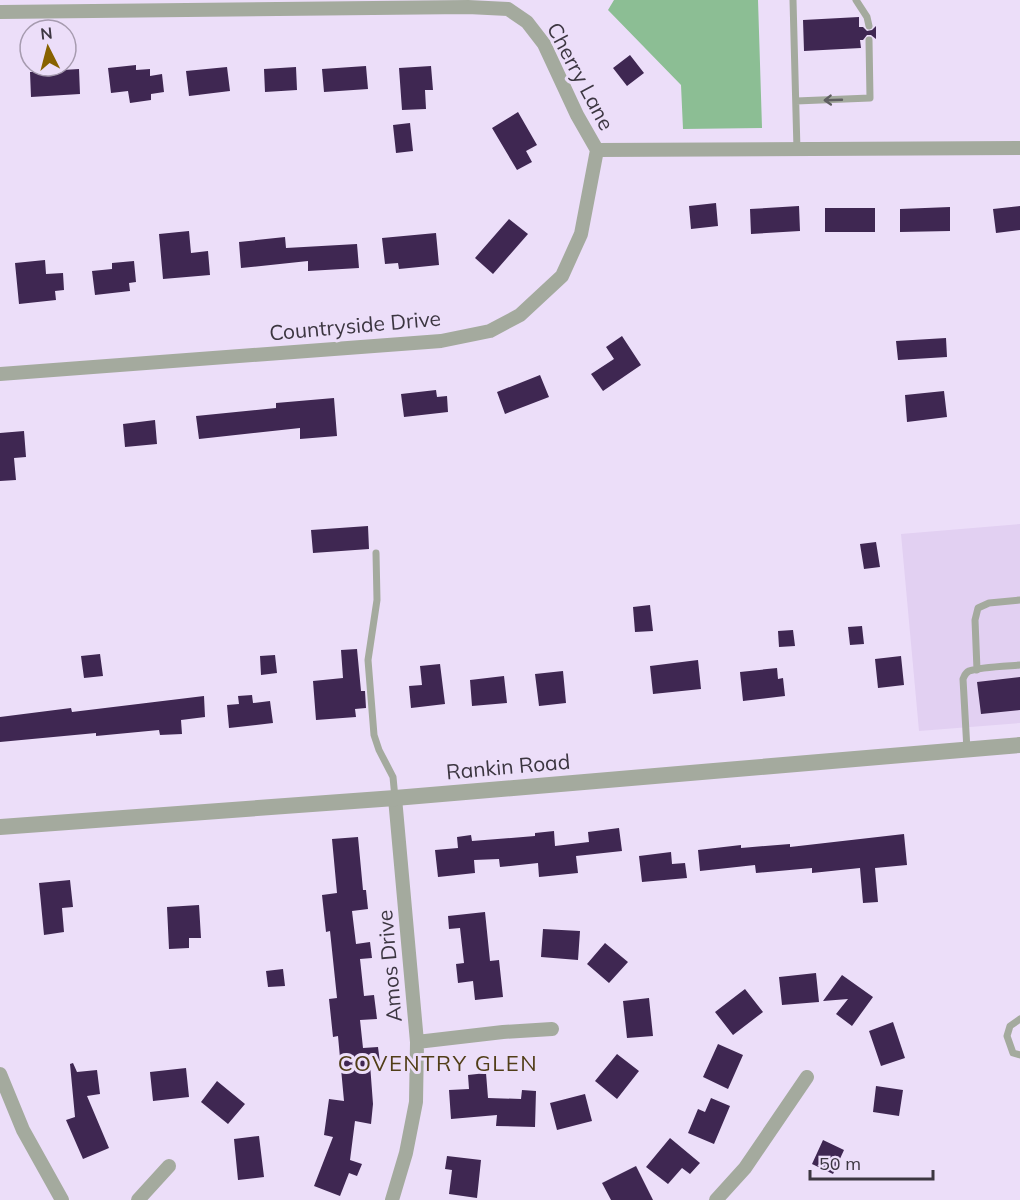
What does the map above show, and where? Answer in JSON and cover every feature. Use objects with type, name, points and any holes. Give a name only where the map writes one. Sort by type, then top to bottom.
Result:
[{"type":"street","name":"Cherry Lane","points":[[0,12],[468,7],[508,9],[527,22],[544,44],[577,115],[597,150],[1020,148]]},
{"type":"street","name":"Countryside Drive","points":[[0,374],[441,341],[490,331],[520,315],[562,276],[581,234],[597,150]]},
{"type":"street","name":"Rankin Road","points":[[0,827],[395,798],[1020,745]]},
{"type":"street","name":"Amos Drive","points":[[392,1200],[406,1153],[416,1102],[417,1042],[395,798]]},
{"type":"street","points":[[417,1042],[552,1029]]},
{"type":"street","points":[[0,1074],[23,1130],[62,1200]]},
{"type":"street","points":[[716,1200],[745,1168],[807,1077]]},
{"type":"street","points":[[138,1200],[170,1167]]},
{"type":"lane","points":[[793,0],[797,150]]},
{"type":"lane","points":[[856,0],[867,17],[869,26]]},
{"type":"lane","points":[[796,101],[870,98],[869,40]]},
{"type":"lane","points":[[376,553],[377,600],[368,660],[374,735],[393,777],[395,798]]},
{"type":"lane","points":[[977,670],[975,620],[978,608],[989,603],[1020,600]]},
{"type":"lane","points":[[967,750],[963,679],[969,671],[1020,665]]},
{"type":"lane","points":[[1020,1019],[1010,1026],[1006,1036],[1013,1053],[1020,1055]]},
{"type":"shaded area","points":[[1020,524],[1020,723],[919,731],[901,534]]},
{"type":"green space","points":[[614,0],[758,0],[762,128],[683,129],[681,85],[608,10]]},
{"type":"building","points":[[859,17],[859,27],[867,31],[876,26],[876,39],[867,35],[860,40],[861,48],[804,51],[803,20]]},
{"type":"building","points":[[630,55],[644,73],[627,86],[613,68]]},
{"type":"building","points":[[136,65],[136,70],[150,69],[150,76],[162,74],[164,92],[151,94],[151,100],[130,103],[128,91],[111,93],[108,68]]},
{"type":"building","points":[[366,66],[368,89],[324,92],[322,69]]},
{"type":"building","points":[[431,66],[433,90],[425,90],[426,109],[402,110],[399,68]]},
{"type":"building","points":[[227,67],[230,91],[189,96],[186,71]]},
{"type":"building","points":[[296,67],[297,90],[265,92],[264,69]]},
{"type":"building","points":[[78,69],[80,94],[31,97],[30,78],[78,78]]},
{"type":"building","points":[[518,112],[537,145],[526,151],[532,162],[517,170],[492,128]]},
{"type":"building","points":[[410,123],[413,151],[396,153],[393,125]]},
{"type":"building","points":[[716,203],[718,226],[691,229],[689,206]]},
{"type":"building","points":[[799,206],[800,231],[751,234],[750,209]]},
{"type":"building","points":[[1020,206],[1020,230],[996,233],[993,209]]},
{"type":"building","points":[[950,207],[950,231],[900,232],[900,209]]},
{"type":"building","points":[[825,208],[875,208],[875,232],[825,232]]},
{"type":"building","points":[[509,219],[528,234],[493,274],[475,258]]},
{"type":"building","points":[[189,231],[191,253],[208,251],[210,275],[163,279],[159,234]]},
{"type":"building","points":[[436,233],[439,265],[399,269],[398,263],[385,264],[382,238]]},
{"type":"building","points":[[285,237],[286,248],[357,244],[359,268],[308,271],[308,261],[241,268],[239,242]]},
{"type":"building","points":[[45,260],[46,274],[63,273],[64,290],[55,291],[56,300],[19,304],[15,263]]},
{"type":"building","points":[[134,261],[136,282],[129,283],[130,291],[95,295],[92,271],[112,269],[112,263]]},
{"type":"building","points":[[622,336],[641,365],[603,391],[591,374],[614,359],[606,347]]},
{"type":"building","points":[[946,338],[947,357],[898,360],[896,341]]},
{"type":"building","points":[[540,375],[549,397],[505,414],[497,392]]},
{"type":"building","points":[[436,390],[437,397],[447,396],[448,412],[404,417],[401,394]]},
{"type":"building","points":[[944,391],[947,417],[907,422],[905,395]]},
{"type":"building","points":[[334,398],[337,436],[300,439],[300,428],[199,439],[196,416],[276,408],[276,403]]},
{"type":"building","points":[[155,420],[157,444],[125,447],[123,424]]},
{"type":"building","points":[[24,431],[26,457],[14,458],[16,480],[0,481],[0,433]]},
{"type":"building","points":[[368,526],[369,549],[313,553],[311,530]]},
{"type":"building","points":[[876,542],[880,567],[864,569],[860,544]]},
{"type":"building","points":[[650,605],[653,631],[635,632],[633,607]]},
{"type":"building","points":[[862,626],[864,644],[850,645],[848,627]]},
{"type":"building","points":[[793,630],[795,646],[779,647],[778,631]]},
{"type":"building","points":[[357,649],[361,691],[365,691],[366,708],[355,709],[356,717],[316,720],[313,681],[343,678],[341,650]]},
{"type":"building","points":[[100,654],[103,676],[84,678],[81,656]]},
{"type":"building","points":[[275,655],[277,673],[261,675],[260,656]]},
{"type":"building","points":[[901,656],[904,685],[878,688],[875,659]]},
{"type":"building","points":[[698,660],[701,689],[653,694],[650,666]]},
{"type":"building","points":[[440,664],[445,704],[411,708],[409,686],[422,685],[420,666]]},
{"type":"building","points":[[777,668],[778,679],[783,678],[785,696],[743,701],[740,672]]},
{"type":"building","points":[[563,671],[566,703],[539,706],[535,674]]},
{"type":"building","points":[[504,676],[507,703],[472,706],[470,680]]},
{"type":"building","points":[[1020,677],[1020,710],[981,714],[977,682]]},
{"type":"building","points":[[252,695],[253,703],[270,701],[273,723],[229,728],[227,705],[239,704],[238,696]]},
{"type":"building","points":[[204,696],[205,717],[181,720],[182,734],[160,735],[159,730],[0,742],[0,717],[71,708],[72,712]]},
{"type":"building","points":[[619,828],[622,851],[576,856],[578,873],[539,877],[538,863],[500,867],[499,859],[474,860],[475,873],[438,877],[435,850],[458,848],[457,837],[471,835],[472,841],[535,836],[535,833],[554,831],[555,846],[589,842],[588,832]]},
{"type":"building","points":[[904,834],[907,865],[875,868],[878,902],[863,903],[860,868],[812,873],[812,868],[756,873],[755,865],[700,871],[698,850],[741,845],[741,848],[790,844],[790,847]]},
{"type":"building","points":[[358,837],[363,890],[366,890],[368,909],[352,911],[356,944],[370,942],[372,958],[360,959],[364,996],[374,995],[377,1019],[360,1020],[363,1048],[378,1047],[380,1063],[370,1064],[373,1104],[371,1124],[355,1121],[350,1160],[362,1164],[357,1176],[349,1173],[340,1196],[314,1186],[333,1137],[324,1135],[329,1099],[344,1101],[338,1036],[333,1037],[329,999],[337,998],[330,931],[326,932],[322,895],[337,893],[332,839]]},
{"type":"building","points":[[671,852],[672,864],[685,863],[687,878],[642,882],[639,856]]},
{"type":"building","points":[[70,880],[73,907],[62,908],[64,932],[44,935],[39,883]]},
{"type":"building","points":[[199,905],[201,938],[189,938],[189,948],[169,949],[167,907]]},
{"type":"building","points":[[485,912],[490,961],[499,960],[503,997],[475,1000],[473,981],[458,983],[456,964],[464,963],[460,928],[449,929],[448,916]]},
{"type":"building","points":[[543,929],[580,931],[578,960],[541,957]]},
{"type":"building","points":[[605,943],[628,962],[609,983],[587,964]]},
{"type":"building","points":[[283,969],[285,986],[268,987],[266,971]]},
{"type":"building","points":[[816,973],[819,1002],[782,1005],[779,977]]},
{"type":"building","points":[[842,975],[873,997],[852,1026],[836,1014],[848,999],[823,1001]]},
{"type":"building","points":[[745,989],[763,1012],[733,1035],[715,1012]]},
{"type":"building","points":[[649,998],[653,1036],[627,1038],[623,1001]]},
{"type":"building","points":[[893,1022],[905,1058],[881,1066],[869,1031]]},
{"type":"building","points":[[718,1044],[743,1055],[728,1089],[703,1077]]},
{"type":"building","points":[[617,1054],[639,1071],[617,1099],[595,1081]]},
{"type":"building","points":[[73,1063],[77,1072],[97,1070],[100,1094],[87,1096],[109,1148],[83,1159],[66,1120],[75,1117],[70,1064]]},
{"type":"building","points":[[186,1068],[189,1097],[153,1101],[150,1072]]},
{"type":"building","points":[[486,1073],[488,1098],[521,1099],[522,1090],[536,1091],[535,1127],[496,1126],[497,1115],[451,1119],[449,1090],[469,1089],[468,1075]]},
{"type":"building","points":[[217,1081],[245,1104],[228,1124],[201,1102]]},
{"type":"building","points":[[876,1086],[903,1090],[899,1116],[873,1112]]},
{"type":"building","points":[[585,1094],[592,1121],[557,1130],[550,1103]]},
{"type":"building","points":[[711,1098],[730,1106],[714,1144],[688,1133],[698,1109],[705,1112]]},
{"type":"building","points":[[259,1136],[264,1177],[238,1180],[234,1139]]},
{"type":"building","points":[[670,1138],[700,1163],[690,1174],[682,1168],[668,1184],[646,1167]]},
{"type":"building","points":[[823,1140],[844,1150],[833,1174],[812,1164]]},
{"type":"building","points":[[447,1156],[481,1160],[477,1198],[449,1194],[452,1170],[445,1169]]},
{"type":"building","points":[[636,1166],[653,1200],[611,1200],[602,1183]]},
{"type":"district","name":"COVENTRY GLEN","points":[[438,1063]]}]
